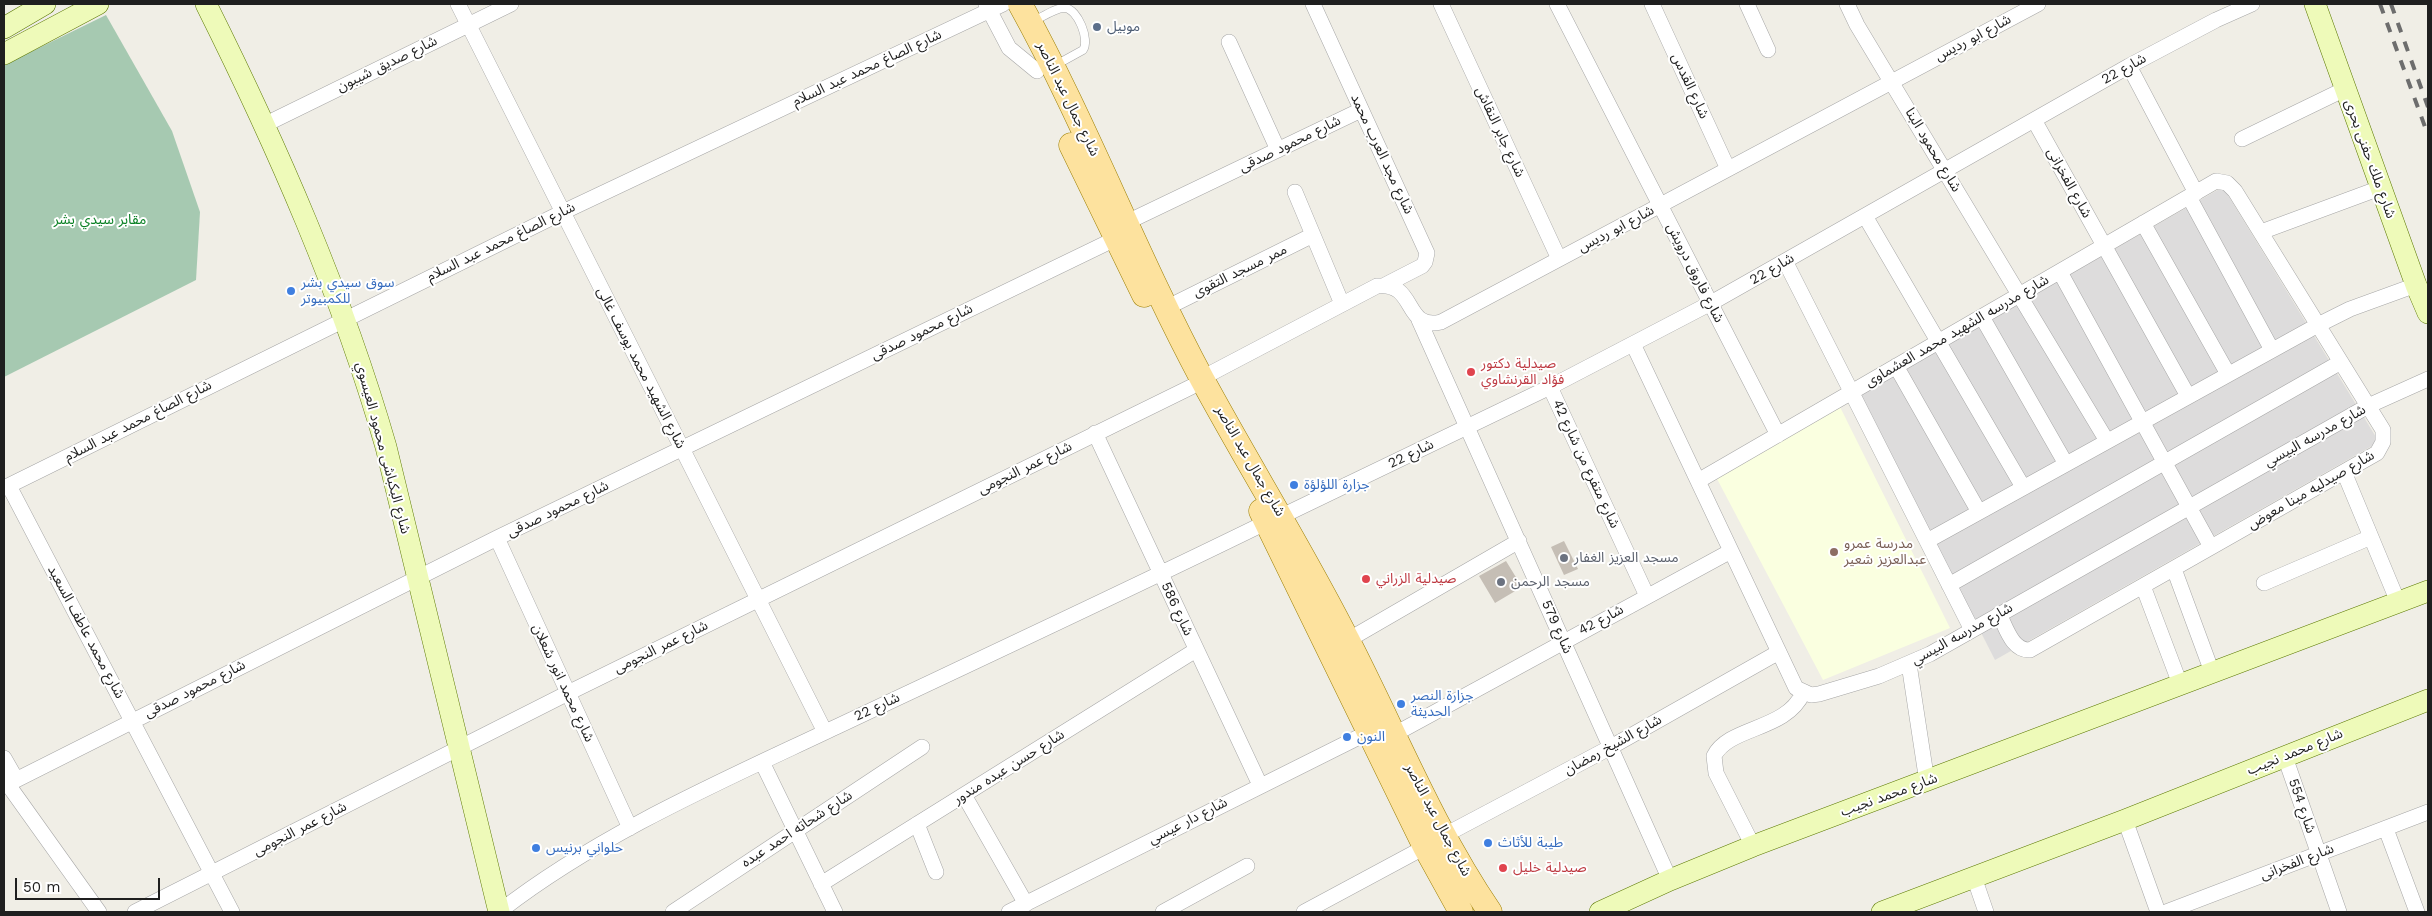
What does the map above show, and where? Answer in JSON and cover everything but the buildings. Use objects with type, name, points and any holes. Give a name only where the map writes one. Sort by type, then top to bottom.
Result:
[{"type":"main road","name":"شارع جمال عبد الناصر","points":[[995,5],[1045,69]]},
{"type":"main road","name":"شارع جمال عبد الناصر","points":[[1027,10],[1045,69],[1118,230],[1196,382],[1274,519],[1348,640],[1393,735],[1461,912]]},
{"type":"main road","name":"شارع جمال عبد الناصر","points":[[1118,230],[1168,307],[1196,382]]},
{"type":"main road","name":"شارع جمال عبد الناصر","points":[[1274,519],[1369,732],[1435,841],[1490,912]]},
{"type":"street","points":[[4,28],[45,4]]},
{"type":"street","points":[[4,54],[98,4]]},
{"type":"street","name":"شارع البكباشى محمود العيسوي","points":[[206,4],[264,125],[344,318],[367,382],[386,447],[499,912]]},
{"type":"street","name":"شارع الشهيد محمد يوسف غالى","points":[[458,4],[825,732]]},
{"type":"street","name":"شارع صديق شيبون","points":[[264,125],[511,4]]},
{"type":"street","name":"شارع مجد العرب محمد","points":[[1313,4],[1427,253],[1426,262],[1422,266],[1385,285]]},
{"type":"street","name":"شارع جابر النقاش","points":[[1441,4],[1559,259]]},
{"type":"street","name":"شارع فاروق درويش","points":[[1557,4],[1778,435]]},
{"type":"street","name":"شارع القدس","points":[[1652,4],[1728,169]]},
{"type":"street","points":[[1747,4],[1768,50]]},
{"type":"street","name":"شارع محمود البنا","points":[[1847,4],[1857,25],[1946,170],[2107,441]]},
{"type":"street","name":"شارع ابو رديس","points":[[1419,320],[1434,324],[1442,322],[2038,4]]},
{"type":"street","name":"شارع 22","points":[[499,912],[522,894],[583,854],[630,828],[762,762],[1161,574],[1550,387],[1711,303],[2129,66],[2216,20],[2252,4]]},
{"type":"street","name":"شارع ملك حفنى بحرى","points":[[2315,4],[2380,188],[2428,312]]},
{"type":"street","name":"شارع الصاغ محمد عبد السلام","points":[[6,487],[344,318],[995,5]]},
{"type":"street","points":[[1229,42],[1278,150]]},
{"type":"street","points":[[2129,66],[2192,195],[2272,350]]},
{"type":"street","points":[[2242,139],[2345,89]]},
{"type":"street","name":"شارع محمود صدقى","points":[[8,782],[1278,150],[1362,110]]},
{"type":"street","name":"شارع الفخرانى","points":[[2034,120],[2188,396]]},
{"type":"street","name":"شارع مدرسه الشهيد محمد العشماوى","points":[[1698,481],[2216,181]]},
{"type":"street","name":"شارع صيدليه مينا معوض","points":[[1999,614],[2014,644],[2020,648],[2030,650],[2377,453],[2383,442],[2384,430],[2232,186],[2222,181],[2216,181]]},
{"type":"street","points":[[2261,232],[2380,188]]},
{"type":"street","points":[[1295,192],[1342,304]]},
{"type":"street","points":[[1864,216],[2023,487]]},
{"type":"street","points":[[2143,223],[2228,374]]},
{"type":"street","name":"ممر مسجد التقوى","points":[[1168,307],[1313,235]]},
{"type":"street","points":[[1785,261],[1972,630]]},
{"type":"street","points":[[2060,272],[2212,547]]},
{"type":"street","points":[[1927,541],[2318,324],[2366,302],[2416,285]]},
{"type":"street","points":[[1196,382],[1377,286],[1392,286],[1405,296],[1414,315],[1419,320]]},
{"type":"street","points":[[1982,317],[2066,464]]},
{"type":"street","name":"شارع 579","points":[[1419,320],[1670,880]]},
{"type":"street","points":[[1633,344],[1796,688],[1803,693],[1793,710],[1725,744],[1714,756],[1716,773],[1753,846]]},
{"type":"street","points":[[1950,586],[2166,464],[2341,362]]},
{"type":"street","points":[[1896,366],[1979,512]]},
{"type":"street","name":"شارع مدرسه البيسي","points":[[1803,693],[1819,694],[1850,686],[1909,664],[2368,406],[2428,379]]},
{"type":"street","name":"شارع عمر النجومى","points":[[135,912],[568,693],[1196,382]]},
{"type":"street","name":"شارع متفرع من شارع 42","points":[[1550,387],[1647,596]]},
{"type":"street","name":"شارع 586","points":[[1095,433],[1260,785]]},
{"type":"street","points":[[2344,472],[2398,602]]},
{"type":"street","name":"شارع محمد عاطف السعيد","points":[[6,487],[133,720],[232,912]]},
{"type":"street","points":[[2264,583],[2371,537]]},
{"type":"street","name":"شارع محمد انور شعلان","points":[[497,538],[630,828]]},
{"type":"street","points":[[1348,640],[1518,541]]},
{"type":"street","name":"شارع 42","points":[[1393,735],[1563,640],[1731,551]]},
{"type":"street","points":[[2174,569],[2212,672]]},
{"type":"street","points":[[2143,586],[2180,684]]},
{"type":"street","name":"شارع محمد نجيب","points":[[1600,912],[1670,880],[1753,846],[1927,782],[2428,591]]},
{"type":"street","name":"شارع حسن عبده مندور","points":[[821,884],[1196,650]]},
{"type":"street","name":"شارع الشيخ رمضان","points":[[1304,912],[1611,746],[1779,652]]},
{"type":"street","points":[[1909,664],[1927,782]]},
{"type":"street","name":"شارع محمد نجيب","points":[[1882,912],[2427,703]]},
{"type":"street","name":"شارع دار عيسي","points":[[1008,912],[1369,732]]},
{"type":"street","name":"شارع شحاته احمد عبده","points":[[673,912],[795,829],[922,747]]},
{"type":"street","name":"شارع 554","points":[[2284,757],[2339,912]]},
{"type":"street","points":[[4,758],[8,782],[99,912]]},
{"type":"street","points":[[762,762],[835,912]]},
{"type":"street","points":[[964,795],[1026,904]]},
{"type":"street","name":"شارع الفخرانى","points":[[2166,912],[2428,812]]},
{"type":"street","points":[[2125,820],[2158,912]]},
{"type":"street","points":[[917,824],[936,872]]},
{"type":"street","points":[[2386,829],[2418,912]]},
{"type":"street","points":[[1163,912],[1247,866]]},
{"type":"street","points":[[1974,877],[1986,912]]},
{"type":"lane","points":[[1027,10],[1069,9],[1076,14],[1086,38],[1086,46],[1083,50],[1045,69]]},
{"type":"shaded area","points":[[2223,187],[2379,442],[1995,660],[1859,394]]},
{"type":"shaded area","name":"مدرسة عمرو عبدالعزيز شعير","points":[[1840,407],[1950,628],[1823,680],[1715,475]]},
{"type":"green space","name":"مقابر سيدي بشر","points":[[106,15],[172,131],[200,212],[196,280],[4,377],[4,65]]},
{"type":"railway","points":[[2380,4],[2428,135]]},
{"type":"railway","points":[[2391,4],[2428,107]]},
{"type":"place","name":"موبيل","points":[[1097,27]]},
{"type":"place","name":"سوق سيدي بشر للكمبيوتر","points":[[291,291]]},
{"type":"place","name":"صيدلية دكتور فؤاد القرنشاوي","points":[[1471,372]]},
{"type":"place","name":"جزارة اللؤلؤة","points":[[1294,485]]},
{"type":"place","name":"مدرسة عمرو عبدالعزيز شعير","points":[[1834,552]]},
{"type":"place","name":"مسجد العزيز الغفار","points":[[1564,558]]},
{"type":"place","name":"صيدلية الزراني","points":[[1366,579]]},
{"type":"place","name":"مسجد الرحمن","points":[[1501,582]]},
{"type":"place","name":"جزارة النصر الحديثة","points":[[1401,704]]},
{"type":"place","name":"النون","points":[[1347,737]]},
{"type":"place","name":"طيبة للأثاث","points":[[1488,843]]},
{"type":"place","name":"حلواني برنيس","points":[[536,848]]},
{"type":"place","name":"صيدلية خليل","points":[[1503,868]]}]
